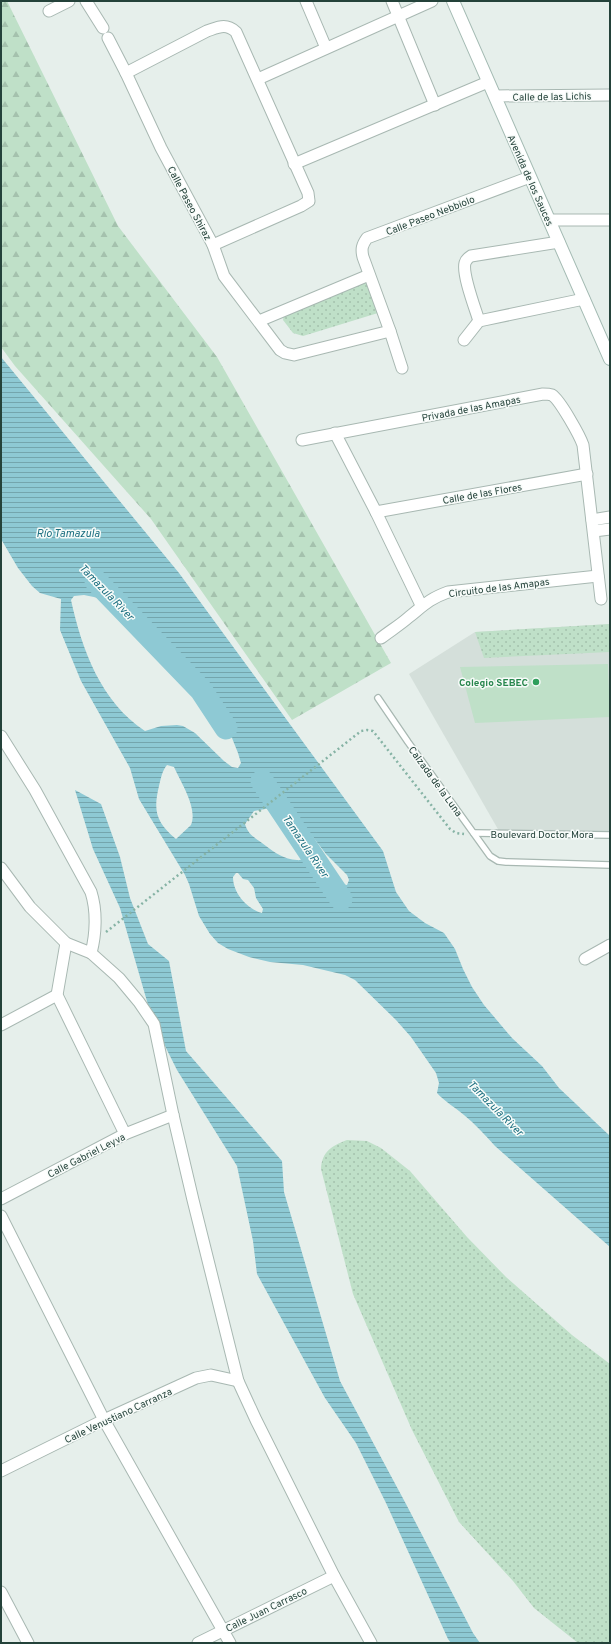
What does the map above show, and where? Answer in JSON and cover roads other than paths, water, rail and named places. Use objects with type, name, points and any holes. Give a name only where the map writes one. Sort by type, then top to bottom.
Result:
[{"type":"street","points":[[49,11],[69,1]]},
{"type":"street","name":"Calle Paseo Shiraz","points":[[86,1],[126,73],[161,148],[212,245],[302,206],[309,200],[308,193],[258,79],[236,32],[231,27],[222,26],[207,31],[126,73]]},
{"type":"street","points":[[306,1],[326,48]]},
{"type":"street","points":[[392,1],[435,105]]},
{"type":"street","points":[[258,79],[432,1]]},
{"type":"street","name":"Avenida de los Sauces","points":[[453,1],[584,299],[607,346],[610,359]]},
{"type":"street","points":[[294,164],[488,82]]},
{"type":"street","name":"Calle de las Lichis","points":[[495,96],[610,95]]},
{"type":"street","name":"Calle Paseo Nebbiolo","points":[[402,368],[361,251],[362,245],[366,238],[530,177]]},
{"type":"street","points":[[549,220],[610,220]]},
{"type":"street","points":[[479,321],[464,272],[465,262],[468,258],[471,256],[559,242]]},
{"type":"street","points":[[212,245],[224,276],[280,350],[285,353],[294,354],[390,331]]},
{"type":"street","points":[[259,321],[369,275]]},
{"type":"street","points":[[464,340],[479,321],[584,299]]},
{"type":"street","name":"Privada de las Amapas","points":[[302,440],[543,394],[551,395],[556,400],[580,435],[587,474]]},
{"type":"street","points":[[335,433],[376,512],[421,606]]},
{"type":"street","points":[[587,474],[601,599]]},
{"type":"street","name":"Calle de las Flores","points":[[376,512],[587,474]]},
{"type":"street","points":[[592,520],[610,517]]},
{"type":"street","points":[[594,531],[610,529]]},
{"type":"street","name":"Circuito de las Amapas","points":[[380,638],[410,617],[421,606],[434,597],[448,592],[598,576]]},
{"type":"street","points":[[1,736],[35,790],[91,892],[95,904],[94,941],[91,954]]},
{"type":"street","points":[[1,868],[30,907],[66,943],[91,954],[119,978],[139,1002],[154,1024],[173,1116],[238,1381],[334,1576],[370,1643]]},
{"type":"street","points":[[66,943],[57,995],[125,1134]]},
{"type":"street","points":[[585,959],[610,945]]},
{"type":"street","points":[[1,1025],[57,995]]},
{"type":"street","name":"Calle Gabriel Leyva","points":[[1,1199],[125,1134],[173,1116]]},
{"type":"street","points":[[1,1216],[104,1420],[230,1643]]},
{"type":"street","name":"Calle Venustiano Carranza","points":[[1,1471],[104,1420],[196,1378],[211,1375],[238,1381]]},
{"type":"street","name":"Calle Juan Carrasco","points":[[198,1643],[334,1576]]},
{"type":"street","points":[[1,1592],[28,1643]]},
{"type":"lane","name":"Calzada de la Luna","points":[[378,698],[490,856],[506,862],[610,865]]},
{"type":"lane","name":"Boulevard Doctor Mora","points":[[474,834],[610,835]]},
{"type":"water","name":"Río Tamazula","points":[[1,357],[179,573],[383,851],[396,892],[409,911],[425,923],[444,933],[455,949],[472,987],[484,1005],[512,1038],[542,1066],[559,1088],[610,1136],[610,1247],[495,1146],[468,1118],[437,1093],[439,1083],[436,1073],[411,1037],[396,1020],[355,980],[345,975],[303,965],[270,962],[249,957],[228,949],[218,943],[210,934],[199,916],[185,875],[139,799],[130,768],[81,681],[60,630],[61,599],[40,593],[32,586],[18,568],[1,539]],"holes":[[[84,595],[115,601],[130,607],[142,616],[202,688],[211,707],[232,738],[241,763],[238,768],[232,767],[224,761],[195,733],[183,726],[161,726],[145,731],[116,705],[105,690],[88,656],[71,600],[74,596]],[[167,765],[174,767],[191,803],[193,818],[191,825],[176,839],[164,827],[160,821],[156,809],[157,795],[165,767]],[[282,806],[289,807],[326,854],[347,875],[349,880],[347,885],[342,884],[317,868],[308,857],[298,860],[284,857],[254,837],[248,832],[245,824],[254,811]],[[236,873],[238,873],[243,879],[248,880],[254,888],[256,898],[263,909],[262,913],[251,908],[242,900],[235,889],[233,877]]]},
{"type":"water","points":[[75,790],[101,804],[120,857],[130,898],[148,944],[169,961],[186,1051],[282,1161],[284,1192],[340,1381],[473,1633],[480,1643],[451,1643],[448,1639],[386,1503],[356,1443],[325,1398],[257,1274],[253,1241],[237,1166],[177,1070],[153,1022],[120,908],[93,849]]},
{"type":"waterway","name":"Tamazula River","points":[[96,581],[201,690],[226,728]]},
{"type":"waterway","name":"Tamazula River","points":[[262,781],[341,899]]},
{"type":"place","name":"Colegio SEBEC","points":[[536,682]]}]
